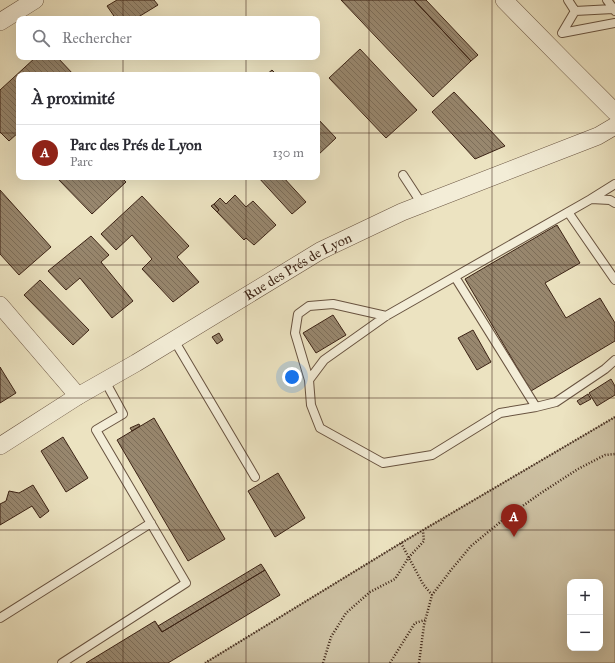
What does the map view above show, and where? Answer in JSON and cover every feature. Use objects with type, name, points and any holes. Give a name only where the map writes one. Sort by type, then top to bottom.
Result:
[{"type":"street","points":[[504,0],[556,40],[615,112]]},
{"type":"street","points":[[0,22],[31,1]]},
{"type":"street","name":"Rue des Prés de Lyon","points":[[0,446],[78,396],[174,340],[320,251],[402,212],[598,136],[615,126]]},
{"type":"street","points":[[0,305],[78,396]]},
{"type":"lane","points":[[568,0],[575,11]]},
{"type":"lane","points":[[575,11],[614,10],[608,0]]},
{"type":"lane","points":[[556,40],[575,11]]},
{"type":"lane","points":[[556,40],[615,23]]},
{"type":"lane","points":[[403,175],[422,204]]},
{"type":"lane","points":[[309,380],[324,360],[386,316],[615,184]]},
{"type":"lane","points":[[591,199],[610,200],[615,204]]},
{"type":"lane","points":[[568,212],[615,280]]},
{"type":"lane","points":[[455,277],[536,407]]},
{"type":"lane","points":[[386,316],[333,304],[309,306],[298,314],[295,334],[309,380],[311,405],[320,428],[383,463],[432,455],[500,413],[556,402],[605,369],[615,360]]},
{"type":"lane","points":[[174,340],[255,477]]},
{"type":"lane","points":[[62,663],[186,583],[96,430],[123,414],[105,381]]},
{"type":"lane","points":[[0,618],[151,524]]},
{"type":"path","points":[[205,663],[401,543],[615,416]]},
{"type":"path","points":[[420,663],[425,620],[432,595],[471,546],[504,519],[540,493],[578,469],[605,456],[615,454]]},
{"type":"path","points":[[323,663],[331,637],[346,613],[370,592],[395,579],[409,557],[424,541],[423,530]]},
{"type":"path","points":[[401,543],[423,584],[432,595]]},
{"type":"path","points":[[390,663],[415,622],[425,620]]},
{"type":"shaded area","points":[[615,417],[615,663],[205,663],[401,543]]},
{"type":"building","points":[[117,0],[154,0],[158,5],[140,16],[114,16],[107,6]]},
{"type":"building","points":[[341,0],[414,0],[471,61],[433,97]]},
{"type":"building","points":[[414,0],[426,0],[478,55],[471,61]]},
{"type":"building","points":[[360,49],[417,110],[386,138],[329,78]]},
{"type":"building","points":[[33,60],[60,60],[71,72],[20,72]]},
{"type":"building","points":[[16,75],[16,135],[9,141],[0,132],[0,90]]},
{"type":"building","points":[[454,92],[505,146],[475,159],[432,112]]},
{"type":"building","points":[[320,121],[336,138],[320,153]]},
{"type":"building","points":[[59,180],[124,180],[126,182],[92,214]]},
{"type":"building","points":[[261,180],[286,180],[306,202],[292,214]]},
{"type":"building","points":[[0,190],[51,247],[19,275],[0,254]]},
{"type":"building","points":[[235,195],[246,207],[253,201],[276,225],[254,245],[246,238],[244,240],[217,212],[219,210],[214,204],[220,198],[226,204]]},
{"type":"building","points":[[142,196],[189,246],[177,257],[199,282],[173,302],[142,269],[152,259],[132,235],[116,250],[101,234]]},
{"type":"building","points":[[214,204],[219,210],[217,212],[211,206]]},
{"type":"building","points":[[557,225],[580,263],[545,283],[566,318],[600,298],[615,323],[615,341],[531,391],[465,279]]},
{"type":"building","points":[[91,236],[109,255],[101,262],[133,301],[112,318],[80,278],[66,290],[48,271]]},
{"type":"building","points":[[40,280],[89,330],[73,345],[24,295]]},
{"type":"building","points":[[333,315],[346,335],[316,353],[303,333]]},
{"type":"building","points":[[473,330],[491,362],[477,370],[458,338]]},
{"type":"building","points":[[219,333],[223,340],[217,344],[212,337]]},
{"type":"building","points":[[0,367],[16,393],[0,403]]},
{"type":"building","points":[[611,379],[615,386],[615,395],[597,406],[589,393]]},
{"type":"building","points":[[588,394],[591,399],[580,405],[577,401]]},
{"type":"building","points":[[154,418],[225,539],[188,561],[117,440]]},
{"type":"building","points":[[139,424],[140,426],[132,431],[130,428]]},
{"type":"building","points":[[63,437],[88,478],[66,492],[41,451]]},
{"type":"building","points":[[278,473],[305,518],[275,537],[248,491]]},
{"type":"building","points":[[33,485],[49,511],[40,518],[32,506],[0,525],[0,504],[6,501],[9,491],[19,493]]},
{"type":"building","points":[[261,564],[265,570],[162,632],[158,626]]},
{"type":"building","points":[[265,570],[280,595],[168,663],[86,663],[155,621],[162,632]]},
{"type":"place","name":"Parc des Prés de Lyon","points":[[514,537]]}]
